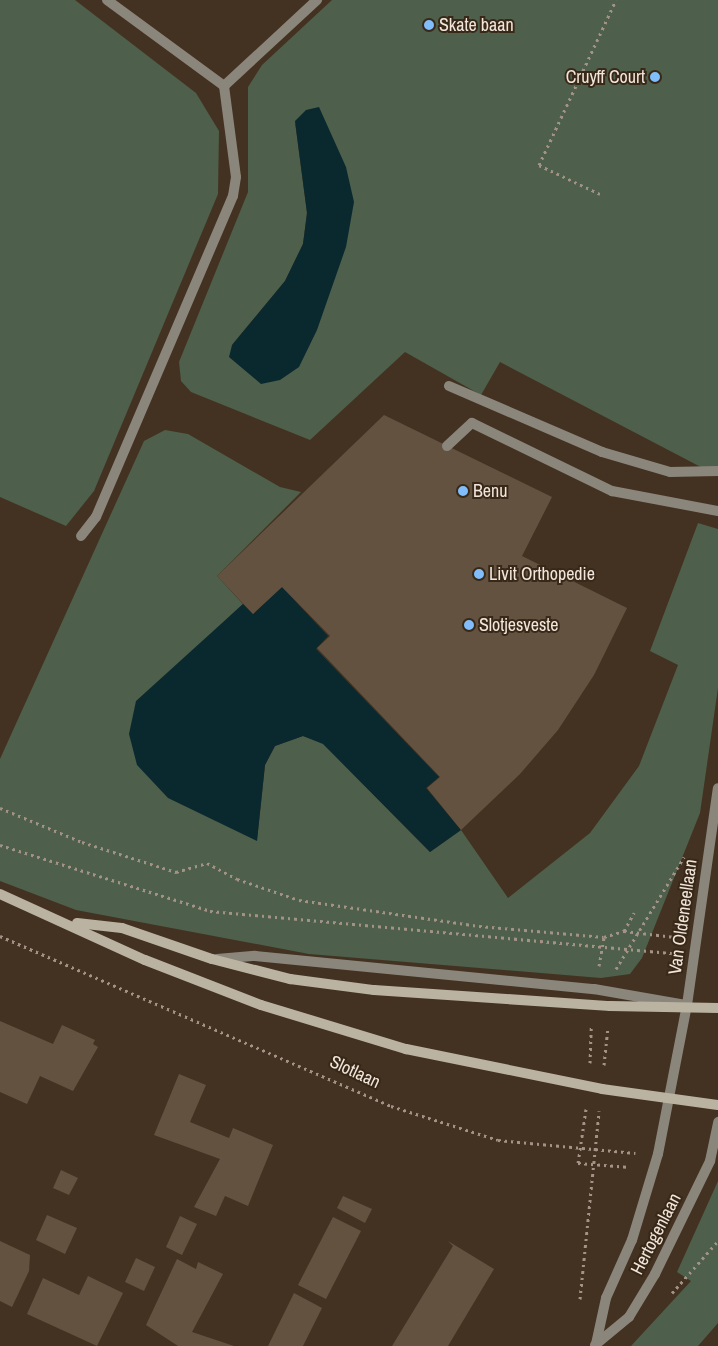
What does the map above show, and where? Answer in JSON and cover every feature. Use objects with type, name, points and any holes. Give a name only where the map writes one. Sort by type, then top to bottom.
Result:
[{"type":"street","points":[[81,536],[96,517],[233,196],[236,177],[224,86],[107,0]]},
{"type":"street","points":[[224,86],[317,0]]},
{"type":"street","points":[[449,386],[602,452],[670,472],[718,471]]},
{"type":"street","points":[[447,446],[472,424],[612,490],[718,511]]},
{"type":"street","name":"Van Oldeneellaan","points":[[668,1101],[687,1005],[718,788]]},
{"type":"street","name":"Slotlaan","points":[[0,894],[69,922],[145,960],[262,1005],[406,1049],[668,1101],[718,1105]]},
{"type":"street","name":"Slotlaan","points":[[69,922],[122,928],[212,959],[255,956],[611,991],[687,1005],[718,1008]]},
{"type":"street","points":[[212,959],[290,979],[374,990],[610,1006],[687,1005]]},
{"type":"street","name":"Hertogenlaan","points":[[596,1345],[606,1298],[632,1240],[658,1154],[668,1101]]},
{"type":"street","name":"Hertogenlaan","points":[[596,1345],[630,1317],[655,1274],[710,1160],[718,1122]]},
{"type":"path","points":[[600,194],[539,165],[616,0]]},
{"type":"path","points":[[0,808],[82,842],[176,872],[207,863],[237,879],[299,900],[479,926],[604,937],[624,931],[634,934],[697,939]]},
{"type":"path","name":"Van Oldeneellaan","points":[[611,991],[624,950],[634,934],[681,860],[710,834]]},
{"type":"path","points":[[0,845],[210,911],[438,929],[624,950],[694,954]]},
{"type":"path","points":[[624,931],[634,913]]},
{"type":"path","name":"Slotlaan","points":[[0,936],[391,1106],[498,1140],[594,1150],[658,1154]]},
{"type":"path","points":[[580,1304],[610,1006]]},
{"type":"green space","points":[[0,0],[75,0],[196,93],[219,131],[218,194],[94,491],[66,526],[0,497]]},
{"type":"green space","points":[[332,0],[718,0],[718,476],[500,362],[481,395],[405,352],[310,440],[191,392],[181,381],[179,362],[248,192],[248,87],[262,65]],"holes":[[[295,122],[344,252],[232,345],[285,281],[303,244],[307,213]]]},
{"type":"green space","points":[[165,430],[188,434],[280,487],[301,492],[217,576],[243,604],[230,616],[257,840],[265,765],[275,746],[303,736],[323,743],[430,852],[461,830],[508,898],[590,833],[639,766],[678,665],[650,651],[698,523],[718,529],[718,688],[700,813],[642,958],[630,974],[601,978],[309,954],[76,910],[0,881],[0,759],[144,441]]},
{"type":"green space","points":[[718,1181],[718,1323],[698,1346],[631,1346],[691,1281],[677,1272]]},
{"type":"water","points":[[319,107],[346,167],[354,202],[346,247],[317,330],[299,367],[280,380],[261,384],[229,357],[232,345],[285,281],[303,244],[307,213],[295,121],[306,110]]},
{"type":"water","points":[[282,587],[328,636],[316,649],[439,777],[426,788],[461,830],[430,852],[323,744],[303,736],[275,746],[265,765],[257,841],[168,798],[137,765],[129,734],[136,701],[243,604],[253,614]]},
{"type":"building","name":"Slotjesveste","points":[[384,415],[552,497],[522,556],[627,608],[594,675],[558,730],[520,774],[461,830],[427,788],[440,777],[317,648],[330,636],[282,587],[253,614],[217,576]]},
{"type":"building","points":[[0,1021],[53,1044],[62,1025],[95,1040],[93,1044],[98,1047],[73,1091],[40,1076],[27,1104],[0,1092]]},
{"type":"building","points":[[179,1074],[206,1085],[190,1122],[229,1138],[233,1128],[273,1145],[248,1206],[225,1196],[216,1216],[194,1207],[220,1159],[154,1135]]},
{"type":"building","points":[[61,1170],[78,1178],[69,1195],[53,1188]]},
{"type":"building","points":[[343,1196],[372,1209],[365,1223],[337,1208]]},
{"type":"building","points":[[47,1215],[77,1228],[65,1254],[36,1240]]},
{"type":"building","points":[[180,1216],[197,1224],[182,1255],[166,1247]]},
{"type":"building","points":[[333,1217],[361,1231],[326,1299],[298,1285]]},
{"type":"building","points":[[0,1241],[30,1255],[29,1271],[12,1307],[0,1301]]},
{"type":"building","points":[[448,1241],[494,1269],[448,1346],[392,1346],[453,1246]]},
{"type":"building","points":[[136,1258],[155,1267],[144,1291],[125,1282]]},
{"type":"building","points":[[177,1259],[196,1269],[198,1262],[223,1274],[192,1332],[234,1346],[178,1346],[146,1325]]},
{"type":"building","points":[[88,1276],[123,1293],[97,1346],[27,1314],[43,1278],[79,1295]]},
{"type":"building","points":[[294,1293],[322,1308],[303,1346],[268,1346]]},
{"type":"place","name":"Skate baan","points":[[429,25]]},
{"type":"place","name":"Cruyff Court","points":[[655,77]]},
{"type":"place","name":"Benu","points":[[463,491]]},
{"type":"place","name":"Livit Orthopedie","points":[[479,574]]},
{"type":"place","name":"Slotjesveste","points":[[469,625]]}]
